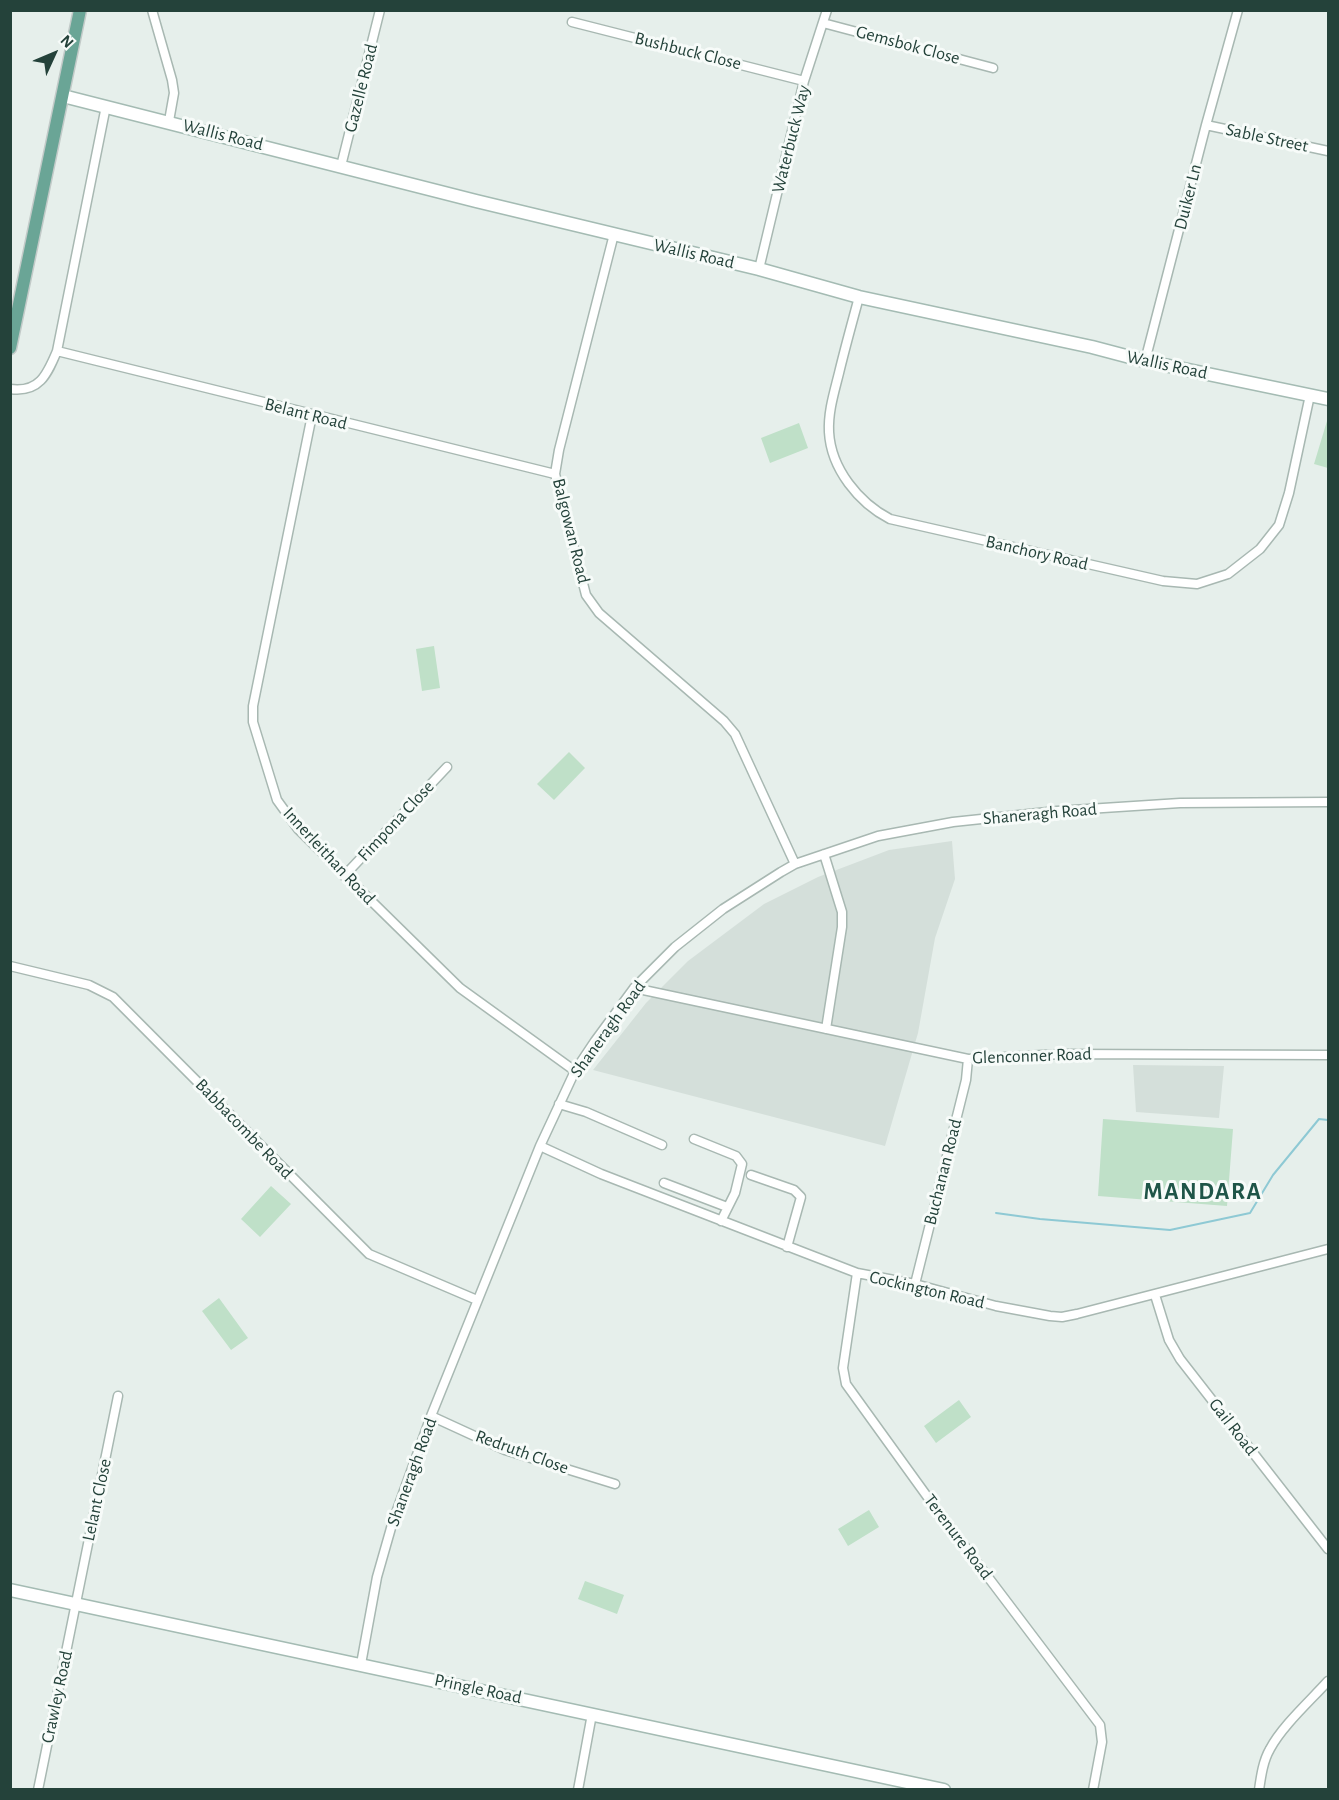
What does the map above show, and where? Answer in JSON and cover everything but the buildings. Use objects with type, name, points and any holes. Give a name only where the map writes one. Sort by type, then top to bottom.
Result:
[{"type":"main road","points":[[10,348],[14,312],[63,96],[76,13]]},
{"type":"street","points":[[152,10],[174,93],[169,122]]},
{"type":"street","name":"Gazelle Road","points":[[341,166],[380,10]]},
{"type":"street","name":"Waterbuck Way","points":[[759,269],[804,81],[827,10]]},
{"type":"street","name":"Duiker Ln","points":[[1145,361],[1238,10]]},
{"type":"street","name":"Bushbuck Close","points":[[572,22],[804,81]]},
{"type":"street","name":"Gemsbok Close","points":[[823,23],[993,68]]},
{"type":"street","name":"Wallis Road","points":[[63,96],[759,269],[859,297],[1092,347],[1145,361],[1329,399]]},
{"type":"street","points":[[10,389],[21,390],[37,385],[49,370],[57,351],[106,106]]},
{"type":"street","name":"Sable Street","points":[[1206,125],[1329,151]]},
{"type":"street","name":"Balgowan Road","points":[[614,234],[559,450],[555,474],[586,595],[599,613],[735,734],[795,864]]},
{"type":"street","name":"Banchory Road","points":[[859,297],[832,400],[829,434],[838,466],[862,501],[875,512],[890,519],[1164,581],[1197,584],[1228,574],[1260,549],[1279,525],[1289,493],[1310,395]]},
{"type":"street","name":"Belant Road","points":[[57,351],[555,474]]},
{"type":"street","name":"Innerleithan Road","points":[[312,415],[255,695],[254,722],[271,781],[283,810],[298,829],[460,988],[575,1071]]},
{"type":"street","name":"Fimpona Close","points":[[345,876],[447,767]]},
{"type":"street","name":"Shaneragh Road","points":[[361,1664],[380,1566],[393,1521],[431,1416],[540,1146],[575,1071],[634,988],[675,947],[752,890],[795,864],[878,836],[942,824],[1057,811],[1180,803],[1329,802]]},
{"type":"street","points":[[824,854],[842,912],[842,927],[826,1029]]},
{"type":"street","name":"Babbacombe Road","points":[[10,966],[89,985],[113,997],[369,1254],[477,1300]]},
{"type":"street","name":"Glenconner Road","points":[[634,988],[968,1059],[1074,1054],[1329,1054]]},
{"type":"street","name":"Buchanan Road","points":[[915,1284],[966,1080],[968,1059]]},
{"type":"street","points":[[559,1104],[585,1112],[662,1145]]},
{"type":"street","points":[[694,1139],[736,1156],[742,1164],[735,1193],[721,1221]]},
{"type":"street","name":"Cockington Road","points":[[540,1146],[601,1174],[857,1273],[915,1284],[996,1306],[1062,1317],[1329,1249]]},
{"type":"street","points":[[751,1175],[794,1190],[801,1197],[787,1247]]},
{"type":"street","points":[[664,1183],[727,1207]]},
{"type":"street","name":"Terenure Road","points":[[857,1273],[843,1368],[846,1384],[929,1499],[1100,1725],[1102,1742],[1093,1790]]},
{"type":"street","name":"Gail Road","points":[[1155,1295],[1169,1340],[1180,1359],[1329,1550]]},
{"type":"street","name":"Lelant Close","points":[[76,1605],[118,1396]]},
{"type":"street","name":"Redruth Close","points":[[431,1416],[505,1450],[615,1484]]},
{"type":"street","name":"Pringle Road","points":[[10,1590],[945,1790]]},
{"type":"street","name":"Crawley Road","points":[[38,1790],[76,1605]]},
{"type":"street","points":[[1259,1790],[1261,1773],[1270,1749],[1329,1681]]},
{"type":"street","points":[[578,1790],[592,1714]]},
{"type":"shaded area","points":[[952,841],[955,879],[935,938],[918,1033],[885,1146],[593,1070],[646,1003],[688,961],[764,904],[818,877],[889,850]]},
{"type":"shaded area","points":[[1133,1065],[1224,1066],[1219,1118],[1136,1112]]},
{"type":"green space","points":[[1328,421],[1328,468],[1314,464]]},
{"type":"green space","points":[[799,423],[808,448],[770,463],[761,438]]},
{"type":"green space","points":[[434,646],[440,688],[422,691],[416,649]]},
{"type":"green space","points":[[569,752],[585,768],[554,800],[537,784]]},
{"type":"green space","points":[[1103,1119],[1233,1129],[1227,1206],[1098,1196]]},
{"type":"green space","points":[[271,1186],[291,1204],[260,1237],[241,1219]]},
{"type":"green space","points":[[219,1298],[248,1338],[231,1350],[202,1311]]},
{"type":"green space","points":[[959,1400],[971,1417],[936,1443],[924,1426]]},
{"type":"green space","points":[[869,1510],[879,1527],[848,1546],[838,1529]]},
{"type":"green space","points":[[585,1581],[624,1595],[617,1614],[578,1599]]},
{"type":"waterway","points":[[996,1213],[1170,1230],[1250,1213],[1273,1175],[1319,1119],[1328,1120]]},
{"type":"district","name":"MANDARA","points":[[1203,1192]]}]
